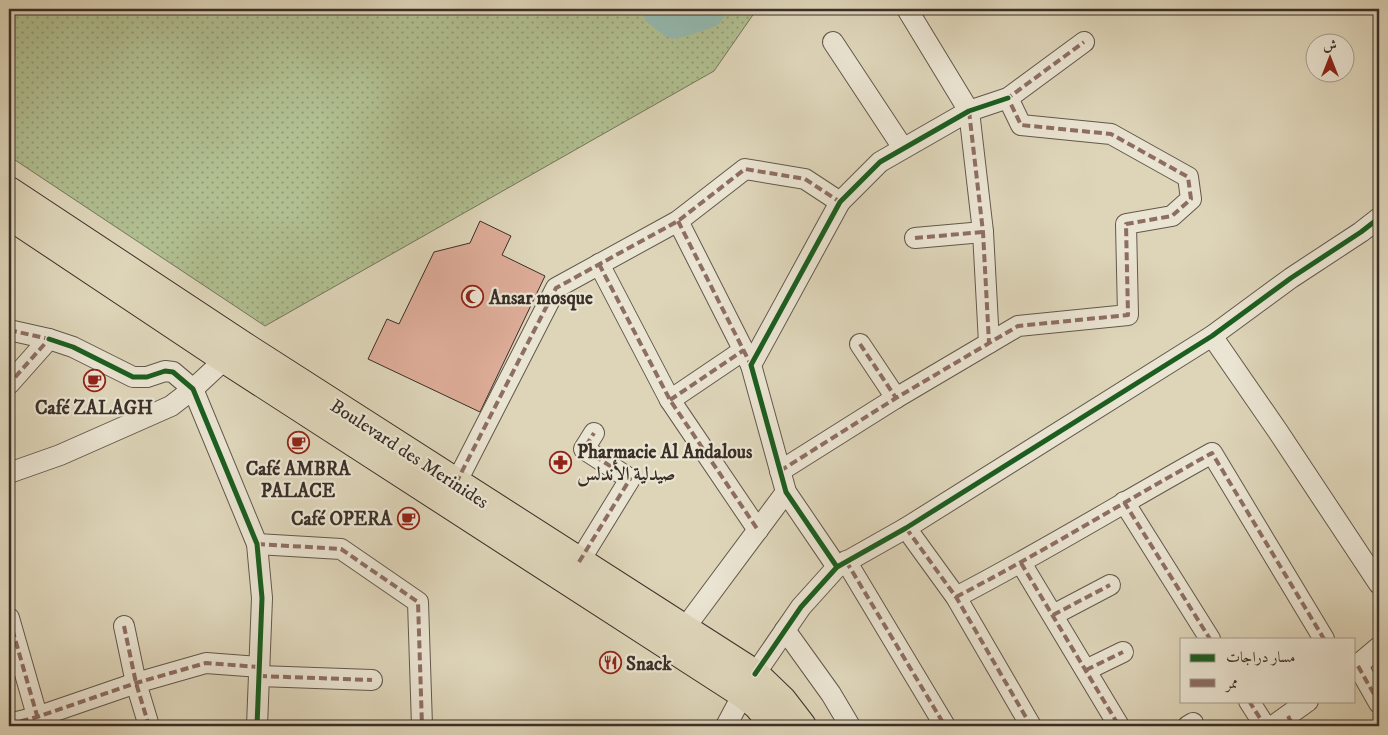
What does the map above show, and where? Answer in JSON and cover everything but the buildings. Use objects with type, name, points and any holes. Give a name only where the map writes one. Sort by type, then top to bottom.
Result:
[{"type":"main road","name":"Boulevard des Merinides","points":[[9,191],[233,352],[749,684],[782,700],[802,726]]},
{"type":"main road","name":"Boulevard des Merinides","points":[[9,215],[233,352],[456,483],[684,629],[749,684],[757,705],[775,726]]},
{"type":"street","points":[[907,9],[969,111],[982,232],[989,343]]},
{"type":"street","points":[[833,42],[903,148]]},
{"type":"street","points":[[670,400],[747,358],[840,202],[880,162],[969,111],[1008,98],[1084,42]]},
{"type":"street","points":[[780,471],[896,398],[1018,326],[1128,315],[1126,224],[1172,216],[1191,199],[1188,177],[1111,134],[1021,124],[1008,98]]},
{"type":"street","points":[[456,483],[556,288],[678,221],[745,169],[805,179],[840,202]]},
{"type":"street","points":[[726,726],[749,684],[801,607],[841,564],[906,528],[1212,336],[1291,278],[1379,218]]},
{"type":"street","points":[[678,221],[747,358],[786,492],[841,564],[945,726]]},
{"type":"street","points":[[915,238],[982,232]]},
{"type":"street","points":[[599,264],[670,400],[758,530]]},
{"type":"street","points":[[9,330],[49,339],[73,347],[133,377],[147,377],[165,371],[173,372],[193,389],[257,544],[262,598],[257,726]]},
{"type":"street","points":[[1212,336],[1379,584]]},
{"type":"street","points":[[9,384],[49,339]]},
{"type":"street","points":[[860,344],[896,398]]},
{"type":"street","points":[[9,473],[60,455],[171,406],[193,389],[233,352]]},
{"type":"street","points":[[579,562],[630,479],[584,449],[594,432]]},
{"type":"street","points":[[956,597],[1021,563],[1212,453],[1323,638]]},
{"type":"street","points":[[684,629],[786,492]]},
{"type":"street","points":[[1124,502],[1209,638]]},
{"type":"street","points":[[906,528],[956,597],[1031,726]]},
{"type":"street","points":[[257,544],[341,549],[418,602],[422,726]]},
{"type":"street","points":[[1021,563],[1119,726]]},
{"type":"street","points":[[1053,615],[1110,585]]},
{"type":"street","points":[[9,618],[38,721]]},
{"type":"street","points":[[124,626],[136,683],[149,726]]},
{"type":"street","points":[[785,630],[831,694],[850,726]]},
{"type":"street","points":[[1379,647],[1356,667],[1379,703]]},
{"type":"street","points":[[1086,670],[1123,652]]},
{"type":"street","points":[[9,724],[38,721],[136,683],[206,662],[259,672],[372,680]]},
{"type":"street","points":[[1250,702],[1265,726]]},
{"type":"street","points":[[1285,723],[1307,702]]},
{"type":"green space","points":[[9,9],[757,9],[714,71],[265,326],[9,156]]},
{"type":"waterway","points":[[662,9],[675,19],[706,9]]},
{"type":"marked path","points":[[9,22],[15,9]]},
{"type":"marked path","points":[[780,471],[896,398],[1018,326],[1128,315],[1126,224],[1172,216],[1191,199],[1188,177],[1111,134],[1021,125],[1008,98],[1084,42]]},
{"type":"marked path","points":[[969,111],[983,232],[989,343]]},
{"type":"marked path","points":[[456,483],[556,288],[678,221],[745,169],[805,179],[840,202]]},
{"type":"marked path","points":[[678,221],[751,365]]},
{"type":"marked path","points":[[915,238],[983,232]]},
{"type":"marked path","points":[[599,264],[670,400],[758,530]]},
{"type":"marked path","points":[[9,330],[49,339],[9,384]]},
{"type":"marked path","points":[[860,344],[896,398]]},
{"type":"marked path","points":[[670,400],[744,350]]},
{"type":"marked path","points":[[579,562],[630,479],[584,449],[594,433]]},
{"type":"marked path","points":[[956,597],[1212,453],[1323,638]]},
{"type":"marked path","points":[[1124,502],[1209,638]]},
{"type":"marked path","points":[[906,528],[956,597],[1031,726]]},
{"type":"marked path","points":[[257,544],[341,549],[418,602],[422,726]]},
{"type":"marked path","points":[[846,561],[945,726]]},
{"type":"marked path","points":[[1021,563],[1119,726]]},
{"type":"marked path","points":[[1053,615],[1110,585]]},
{"type":"marked path","points":[[9,618],[40,726]]},
{"type":"marked path","points":[[124,626],[136,683],[149,726]]},
{"type":"marked path","points":[[1086,670],[1123,652]]},
{"type":"marked path","points":[[9,724],[37,717],[136,683],[206,663],[259,667]]},
{"type":"marked path","points":[[1358,666],[1379,703]]},
{"type":"marked path","points":[[259,676],[372,680]]},
{"type":"marked path","points":[[1250,702],[1265,726]]},
{"type":"marked path","points":[[1288,716],[1293,726]]},
{"type":"marked path","points":[[1188,726],[1193,723]]},
{"type":"cycle path","points":[[837,567],[786,492],[751,365],[840,202],[880,162],[969,111],[1008,98]]},
{"type":"cycle path","points":[[755,674],[801,607],[837,567],[906,528],[1212,336],[1291,278],[1379,218]]},
{"type":"cycle path","points":[[49,339],[73,347],[133,377],[147,377],[165,371],[173,372],[193,389],[257,544],[262,598],[257,726]]},
{"type":"place","name":"Ansar mosque","points":[[473,297]]},
{"type":"place","name":"Café ZALAGH","points":[[94,381]]},
{"type":"place","name":"Café AMBRA PALACE","points":[[298,442]]},
{"type":"place","name":"Pharmacie Al Andalous صيدلية الأندلس","points":[[561,462]]},
{"type":"place","name":"Café OPERA","points":[[408,518]]},
{"type":"place","name":"Snack","points":[[610,663]]}]
